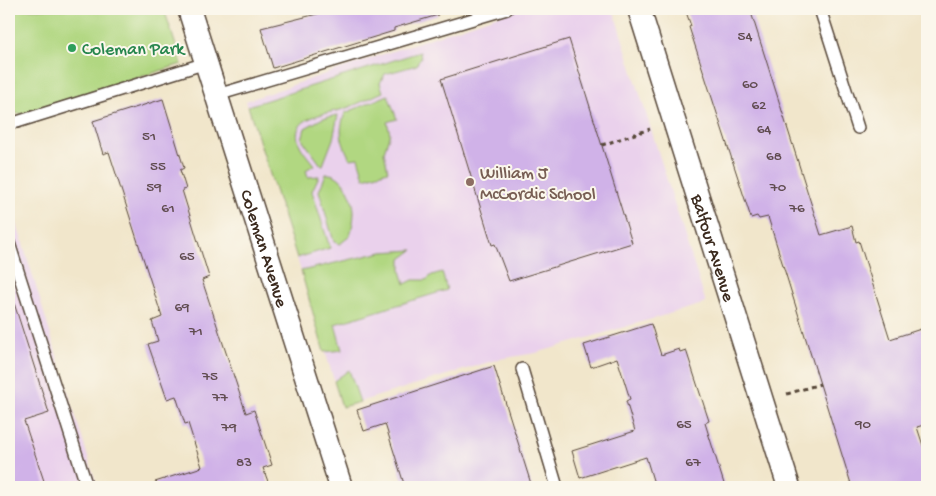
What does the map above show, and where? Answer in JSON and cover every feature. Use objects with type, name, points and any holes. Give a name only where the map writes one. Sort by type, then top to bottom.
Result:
[{"type":"street","name":"Coleman Avenue","points":[[189,9],[341,487]]},
{"type":"street","name":"Balfour Avenue","points":[[638,9],[789,487]]},
{"type":"lane","points":[[217,95],[507,9]]},
{"type":"lane","points":[[820,9],[858,128]]},
{"type":"lane","points":[[9,123],[206,63]]},
{"type":"lane","points":[[9,243],[87,487]]},
{"type":"lane","points":[[522,369],[557,487]]},
{"type":"path","points":[[602,145],[655,127]]},
{"type":"path","points":[[782,396],[820,384]]},
{"type":"shaded area","name":"William J McCordic School","points":[[516,9],[613,9],[706,303],[536,353],[499,359],[342,407],[297,258],[246,101]]},
{"type":"shaded area","points":[[9,198],[97,487],[9,487]]},
{"type":"green space","name":"Coleman Park","points":[[9,9],[164,9],[182,64],[22,114],[9,113]]},
{"type":"green space","points":[[420,52],[421,58],[417,65],[385,74],[380,83],[383,92],[346,108],[310,118],[299,127],[297,134],[299,143],[314,165],[306,170],[308,177],[319,176],[312,191],[330,248],[297,258],[248,106]]},
{"type":"green space","points":[[388,95],[397,119],[387,122],[390,133],[384,152],[388,171],[364,178],[358,158],[350,159],[344,147],[341,131],[345,113]]},
{"type":"green space","points":[[338,115],[333,139],[323,165],[321,165],[302,139],[305,128],[323,118]]},
{"type":"green space","points":[[326,174],[332,174],[342,181],[352,200],[354,218],[350,236],[340,244],[334,242],[319,191]]},
{"type":"green space","points":[[413,250],[401,259],[401,271],[405,284],[413,280],[426,280],[432,275],[442,272],[447,290],[335,324],[342,350],[324,352],[301,271],[382,252]]},
{"type":"green space","points":[[349,370],[360,402],[342,407],[334,381]]},
{"type":"building","points":[[324,9],[437,9],[438,15],[394,28],[394,31],[273,68],[261,28],[325,12]]},
{"type":"building","points":[[685,9],[750,9],[821,235],[852,226],[856,242],[859,241],[890,339],[927,327],[927,424],[917,427],[927,458],[927,487],[852,487],[768,217],[759,219],[757,216],[751,218],[689,27],[691,26]]},
{"type":"building","points":[[569,39],[632,243],[509,281],[495,244],[492,245],[441,79]]},
{"type":"building","points":[[163,99],[184,168],[180,170],[186,189],[182,190],[209,277],[202,280],[246,413],[254,410],[272,465],[263,468],[270,487],[155,487],[155,482],[202,467],[188,423],[185,424],[176,396],[167,399],[148,344],[158,341],[152,321],[162,317],[109,152],[103,154],[93,121]]},
{"type":"building","points":[[14,303],[49,413],[24,421],[46,487],[9,487],[9,304]]},
{"type":"building","points":[[651,324],[661,355],[679,349],[680,352],[686,350],[709,421],[705,423],[725,487],[655,487],[646,457],[580,478],[572,451],[635,431],[626,401],[630,399],[617,358],[591,367],[584,345]]},
{"type":"building","points":[[494,366],[532,487],[405,487],[385,424],[364,431],[357,410]]},
{"type":"place","name":"Coleman Park","points":[[72,48]]},
{"type":"place","name":"William J McCordic School","points":[[470,182]]}]
